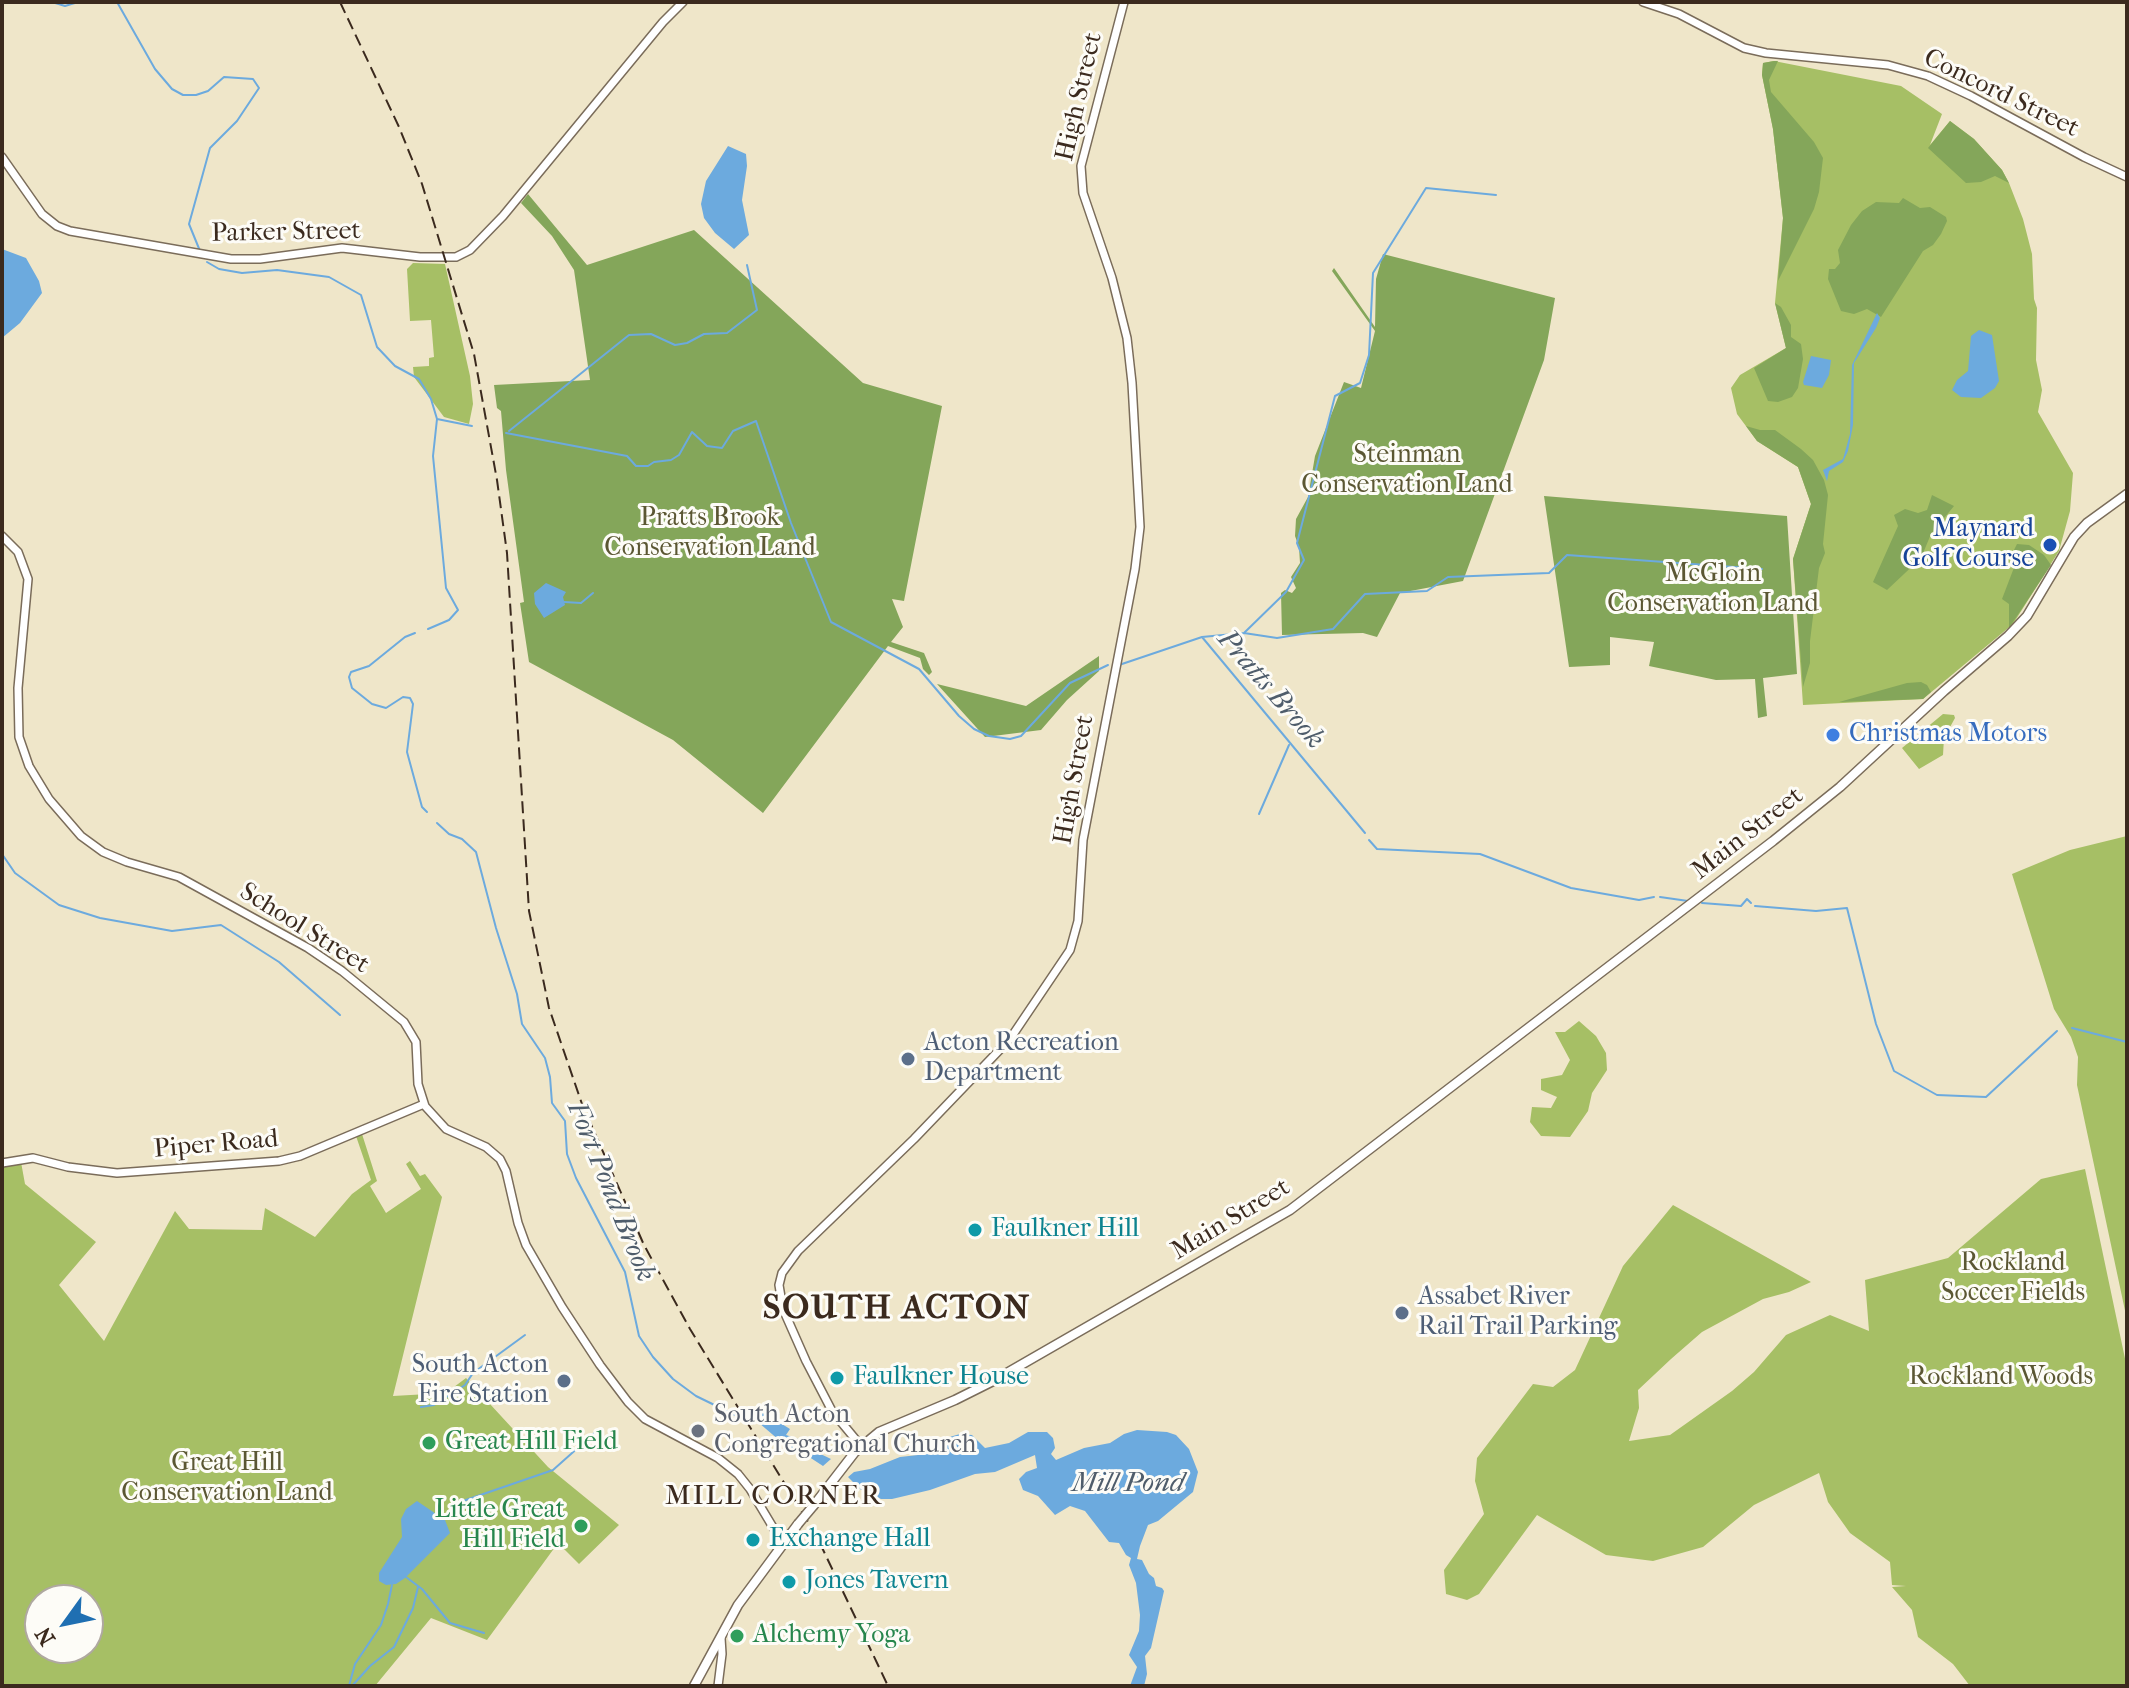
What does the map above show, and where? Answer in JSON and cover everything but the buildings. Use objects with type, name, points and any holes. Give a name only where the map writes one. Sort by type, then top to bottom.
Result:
[{"type":"main road","name":"Main Street","points":[[694,1686],[741,1601],[861,1446],[887,1428],[993,1381],[1290,1210],[1824,802],[2019,625],[2038,600],[2074,537],[2094,517],[2127,494]]},
{"type":"street","name":"Parker Street","points":[[2,157],[42,214],[70,231],[231,259],[260,259],[342,248],[420,257],[456,257],[470,250],[503,216],[663,22],[683,2]]},
{"type":"street","name":"High Street","points":[[861,1446],[832,1411],[806,1361],[782,1304],[779,1285],[782,1273],[798,1251],[914,1139],[1010,1039],[1070,950],[1078,924],[1083,840],[1140,535],[1127,338],[1112,278],[1083,193],[1081,166],[1124,2]]},
{"type":"street","name":"Concord Street","points":[[1643,2],[1679,14],[1744,48],[1758,52],[1888,65],[1928,76],[2127,177]]},
{"type":"street","name":"School Street","points":[[2,536],[22,559],[28,579],[18,688],[19,737],[29,766],[49,799],[81,836],[103,852],[190,882],[329,961],[397,1015],[415,1040],[418,1084],[424,1104]]},
{"type":"street","name":"Piper Road","points":[[2,1163],[31,1158],[68,1167],[117,1173],[282,1161],[306,1154],[424,1104]]},
{"type":"street","points":[[424,1104],[446,1129],[488,1149],[500,1159],[506,1171],[520,1229],[529,1249],[571,1322],[628,1402],[653,1424],[718,1458],[738,1474],[783,1544]]},
{"type":"street","points":[[718,1686],[721,1638]]},
{"type":"green space","name":"Maynard Golf Course","points":[[1774,61],[1901,86],[1942,114],[1930,145],[1950,121],[1974,139],[2002,170],[2009,183],[2032,254],[2037,308],[2036,360],[2042,390],[2038,412],[2073,473],[2070,511],[2059,551],[2013,624],[1923,699],[1803,705],[1793,559],[1811,504],[1798,467],[1757,441],[1737,414],[1731,388],[1740,375],[1786,348],[1775,303],[1783,218],[1773,129],[1762,75],[1763,63]]},
{"type":"green space","points":[[1778,61],[1769,80],[1771,92],[1814,142],[1823,158],[1814,209],[1778,281],[1783,218],[1773,129],[1762,75],[1763,63]]},
{"type":"green space","points":[[1950,121],[1974,139],[2002,170],[2009,183],[1995,176],[1981,182],[1966,183],[1928,148]]},
{"type":"green space","name":"Pratts Brook Conservation Land","points":[[528,194],[587,265],[694,230],[863,383],[942,406],[904,601],[892,599],[903,627],[891,642],[924,653],[932,672],[929,675],[923,669],[920,658],[888,646],[763,813],[673,740],[529,662],[520,603],[524,602],[501,411],[497,408],[494,385],[590,380],[574,270],[552,236],[521,203]]},
{"type":"green space","points":[[1903,198],[1920,208],[1930,207],[1946,217],[1941,234],[1933,245],[1923,251],[1881,317],[1867,309],[1854,314],[1841,311],[1828,279],[1829,269],[1835,269],[1840,263],[1838,250],[1851,225],[1862,211],[1876,202],[1899,203]]},
{"type":"green space","name":"Steinman Conservation Land","points":[[1383,254],[1555,298],[1544,360],[1463,581],[1400,593],[1377,637],[1363,633],[1282,635],[1281,593],[1285,590],[1292,593],[1296,588],[1291,577],[1300,563],[1295,536],[1296,519],[1308,497],[1315,456],[1344,382],[1361,388],[1375,331],[1332,271],[1334,268],[1375,327],[1376,279]]},
{"type":"green space","points":[[413,263],[445,264],[470,376],[473,404],[469,424],[444,417],[414,377],[413,367],[429,366],[429,358],[434,357],[431,320],[410,321],[407,269]]},
{"type":"green space","points":[[1775,303],[1781,307],[1791,325],[1791,337],[1801,344],[1803,359],[1798,388],[1792,397],[1778,402],[1768,401],[1754,368],[1786,348]]},
{"type":"green space","points":[[1746,426],[1775,430],[1801,449],[1813,460],[1828,495],[1823,544],[1825,553],[1819,568],[1810,663],[1803,687],[1793,559],[1811,504],[1798,467],[1757,441]]},
{"type":"green space","points":[[1932,495],[1954,506],[1931,534],[1921,558],[1887,590],[1873,582],[1898,526],[1894,515],[1905,509],[1918,513],[1927,510]]},
{"type":"green space","name":"McGloin Conservation Land","points":[[1544,496],[1787,516],[1797,674],[1763,678],[1767,716],[1758,718],[1755,679],[1716,680],[1649,666],[1654,642],[1610,637],[1610,665],[1569,667]]},
{"type":"green space","points":[[2017,544],[2029,545],[2044,555],[2051,565],[2009,628],[2009,604],[2002,599],[2015,565],[2013,552]]},
{"type":"green space","points":[[1099,656],[1099,671],[1067,700],[1041,730],[985,737],[937,684],[1026,706]]},
{"type":"green space","points":[[1921,682],[1931,692],[1923,699],[1839,702],[1907,683]]},
{"type":"green space","points":[[1943,714],[1954,715],[1955,718],[1944,738],[1943,755],[1919,769],[1902,748]]},
{"type":"green space","points":[[2127,836],[2127,1320],[2077,1085],[2078,1057],[2071,1037],[2054,1009],[2012,874],[2070,850]]},
{"type":"green space","points":[[1579,1021],[1596,1036],[1606,1053],[1607,1070],[1592,1093],[1588,1111],[1570,1137],[1541,1136],[1530,1122],[1532,1107],[1551,1108],[1557,1097],[1541,1090],[1541,1079],[1562,1075],[1570,1060],[1555,1032],[1565,1032]]},
{"type":"green space","name":"Great Hill Conservation Land","points":[[362,1134],[377,1181],[370,1186],[386,1213],[421,1189],[406,1164],[410,1161],[420,1176],[425,1174],[442,1197],[393,1396],[446,1393],[466,1378],[548,1467],[619,1525],[579,1564],[558,1543],[487,1640],[431,1618],[375,1686],[2,1686],[2,1167],[21,1162],[25,1184],[96,1242],[59,1285],[104,1341],[175,1211],[189,1229],[262,1230],[265,1208],[315,1237],[352,1194],[371,1180],[356,1136]]},
{"type":"green space","points":[[2085,1169],[2127,1368],[2127,1686],[1970,1686],[1953,1664],[1918,1637],[1912,1610],[1892,1587],[1906,1586],[1892,1585],[1890,1562],[1850,1533],[1828,1502],[1819,1473],[1754,1505],[1703,1547],[1653,1561],[1606,1555],[1537,1515],[1479,1594],[1467,1600],[1446,1594],[1444,1570],[1484,1514],[1475,1481],[1477,1458],[1533,1384],[1553,1387],[1575,1370],[1623,1266],[1673,1205],[1811,1282],[1763,1299],[1702,1332],[1671,1359],[1638,1390],[1639,1408],[1629,1441],[1670,1435],[1732,1391],[1754,1372],[1786,1335],[1830,1315],[1869,1331],[1865,1280],[1948,1258],[2041,1179]]},
{"type":"water","points":[[728,146],[746,154],[747,166],[742,200],[749,235],[734,249],[715,233],[704,218],[701,204],[706,181]]},
{"type":"water","points":[[2,249],[26,258],[42,293],[20,323],[2,338]]},
{"type":"water","points":[[1877,313],[1880,318],[1876,328],[1854,363],[1853,425],[1848,451],[1843,462],[1829,471],[1827,481],[1823,470],[1843,459],[1850,434],[1852,365]]},
{"type":"water","points":[[1979,330],[1992,335],[1999,381],[1981,398],[1961,397],[1952,390],[1957,380],[1968,371],[1971,336]]},
{"type":"water","points":[[1811,356],[1831,360],[1829,375],[1822,388],[1804,385]]},
{"type":"water","points":[[546,583],[566,592],[563,597],[565,605],[544,618],[535,604],[534,593]]},
{"type":"water","points":[[753,1408],[762,1409],[765,1418],[772,1418],[790,1429],[786,1435],[831,1459],[823,1466],[786,1446],[752,1417],[749,1412]]},
{"type":"water","name":"Mill Pond","points":[[1137,1430],[1176,1435],[1189,1449],[1198,1472],[1193,1492],[1158,1521],[1148,1525],[1140,1546],[1137,1559],[1142,1560],[1156,1586],[1164,1591],[1151,1648],[1145,1656],[1147,1674],[1144,1686],[1130,1686],[1137,1667],[1129,1655],[1139,1631],[1140,1615],[1136,1583],[1129,1565],[1131,1558],[1119,1543],[1109,1542],[1085,1511],[1070,1506],[1055,1515],[1038,1496],[1023,1490],[1019,1479],[1037,1468],[1035,1455],[995,1472],[975,1474],[892,1499],[881,1499],[860,1489],[848,1477],[854,1472],[900,1457],[918,1455],[946,1438],[960,1434],[972,1435],[985,1448],[1009,1443],[1028,1432],[1047,1432],[1053,1438],[1055,1448],[1051,1454],[1056,1460],[1084,1448],[1110,1443]]},
{"type":"water","points":[[417,1501],[445,1520],[450,1533],[405,1578],[396,1584],[386,1585],[379,1581],[379,1573],[402,1537],[401,1519],[406,1509]]},
{"type":"waterway","name":"Fort Pond Brook","points":[[52,2],[65,6],[78,2]]},
{"type":"waterway","name":"Fort Pond Brook","points":[[117,2],[155,69],[172,89],[183,95],[196,95],[208,91],[224,77],[253,79],[259,88],[237,121],[210,148],[189,224],[200,251]]},
{"type":"waterway","points":[[1202,637],[1244,633],[1286,592],[1304,560],[1297,543],[1335,396],[1360,383],[1369,355],[1373,273],[1426,188],[1496,195]]},
{"type":"waterway","name":"Fort Pond Brook","points":[[207,262],[219,269],[242,273],[277,270],[329,277],[361,295],[377,347],[395,366],[419,379],[431,399],[437,419],[433,456],[446,588],[458,610],[449,620],[428,629]]},
{"type":"waterway","points":[[509,431],[629,335],[651,334],[675,345],[704,334],[727,333],[757,310],[747,265]]},
{"type":"waterway","name":"Pratts Brook","points":[[437,419],[472,426]]},
{"type":"waterway","name":"Pratts Brook","points":[[506,433],[627,456],[636,466],[648,466],[679,455],[692,432],[707,446],[722,448],[733,431],[756,421],[791,523],[831,622],[919,669],[959,716],[974,729],[989,736],[1010,739],[1021,736],[1070,683],[1108,665]]},
{"type":"waterway","points":[[1244,633],[1277,638],[1333,629],[1365,594],[1427,591],[1448,577],[1549,573],[1567,555],[1762,569]]},
{"type":"waterway","points":[[564,602],[581,603],[593,593]]},
{"type":"waterway","name":"Fort Pond Brook","points":[[415,633],[405,637],[369,666],[351,672],[349,677],[352,688],[372,704],[386,708],[403,697],[410,698],[413,704],[407,752],[422,807],[427,812]]},
{"type":"waterway","name":"Pratts Brook","points":[[1119,665],[1202,637],[1365,833]]},
{"type":"waterway","points":[[1259,814],[1289,745]]},
{"type":"waterway","name":"Fort Pond Brook","points":[[437,823],[476,852],[517,994],[522,1024],[545,1058],[552,1103],[565,1121],[567,1154],[576,1178],[625,1272],[639,1336],[673,1379],[696,1396],[737,1416]]},
{"type":"waterway","name":"Pratts Brook","points":[[1369,840],[1377,849],[1480,854],[1571,888],[1639,900],[1654,897]]},
{"type":"waterway","points":[[2,854],[15,873],[59,905],[100,918],[172,931],[221,925],[279,962],[340,1015]]},
{"type":"waterway","name":"Pratts Brook","points":[[1660,897],[1688,901]]},
{"type":"waterway","name":"Pratts Brook","points":[[1702,903],[1741,906],[1747,899],[1751,903]]},
{"type":"waterway","name":"Pratts Brook","points":[[1755,906],[1816,911],[1847,908],[1876,1024],[1894,1071],[1937,1095],[1986,1097],[2057,1031]]},
{"type":"waterway","name":"Pratts Brook","points":[[2072,1028],[2127,1042]]},
{"type":"waterway","points":[[421,1407],[434,1405],[465,1385],[473,1373],[525,1335]]},
{"type":"waterway","points":[[448,1516],[463,1501],[553,1470],[599,1429]]},
{"type":"waterway","points":[[406,1577],[422,1589],[450,1623],[484,1633]]},
{"type":"waterway","points":[[349,1686],[355,1664],[381,1625],[392,1585]]},
{"type":"waterway","points":[[352,1686],[370,1666],[394,1647],[413,1608],[418,1587]]},
{"type":"railway","points":[[340,2],[399,127],[422,184],[474,354],[507,553],[529,911],[549,1008],[582,1104],[644,1245],[690,1329],[816,1535],[888,1686]]},
{"type":"place","name":"Maynard Golf Course","points":[[2050,545]]},
{"type":"place","name":"Christmas Motors","points":[[1833,735]]},
{"type":"place","name":"Acton Recreation Department","points":[[908,1059]]},
{"type":"place","name":"Faulkner Hill","points":[[975,1230]]},
{"type":"place","name":"Assabet River Rail Trail Parking","points":[[1402,1313]]},
{"type":"place","name":"Faulkner House","points":[[837,1378]]},
{"type":"place","name":"South Acton Fire Station","points":[[564,1381]]},
{"type":"place","name":"South Acton Congregational Church","points":[[698,1431]]},
{"type":"place","name":"Great Hill Field","points":[[429,1443]]},
{"type":"place","name":"Little Great Hill Field","points":[[581,1526]]},
{"type":"place","name":"Exchange Hall","points":[[753,1540]]},
{"type":"place","name":"Jones Tavern","points":[[789,1582]]},
{"type":"place","name":"Alchemy Yoga","points":[[737,1636]]},
{"type":"district","name":"SOUTH ACTON","points":[[897,1310]]},
{"type":"district","name":"MILL CORNER","points":[[774,1497]]},
{"type":"park label","name":"Rockland Soccer Fields","points":[[2013,1279]]},
{"type":"park label","name":"Rockland Woods","points":[[2001,1378]]}]
